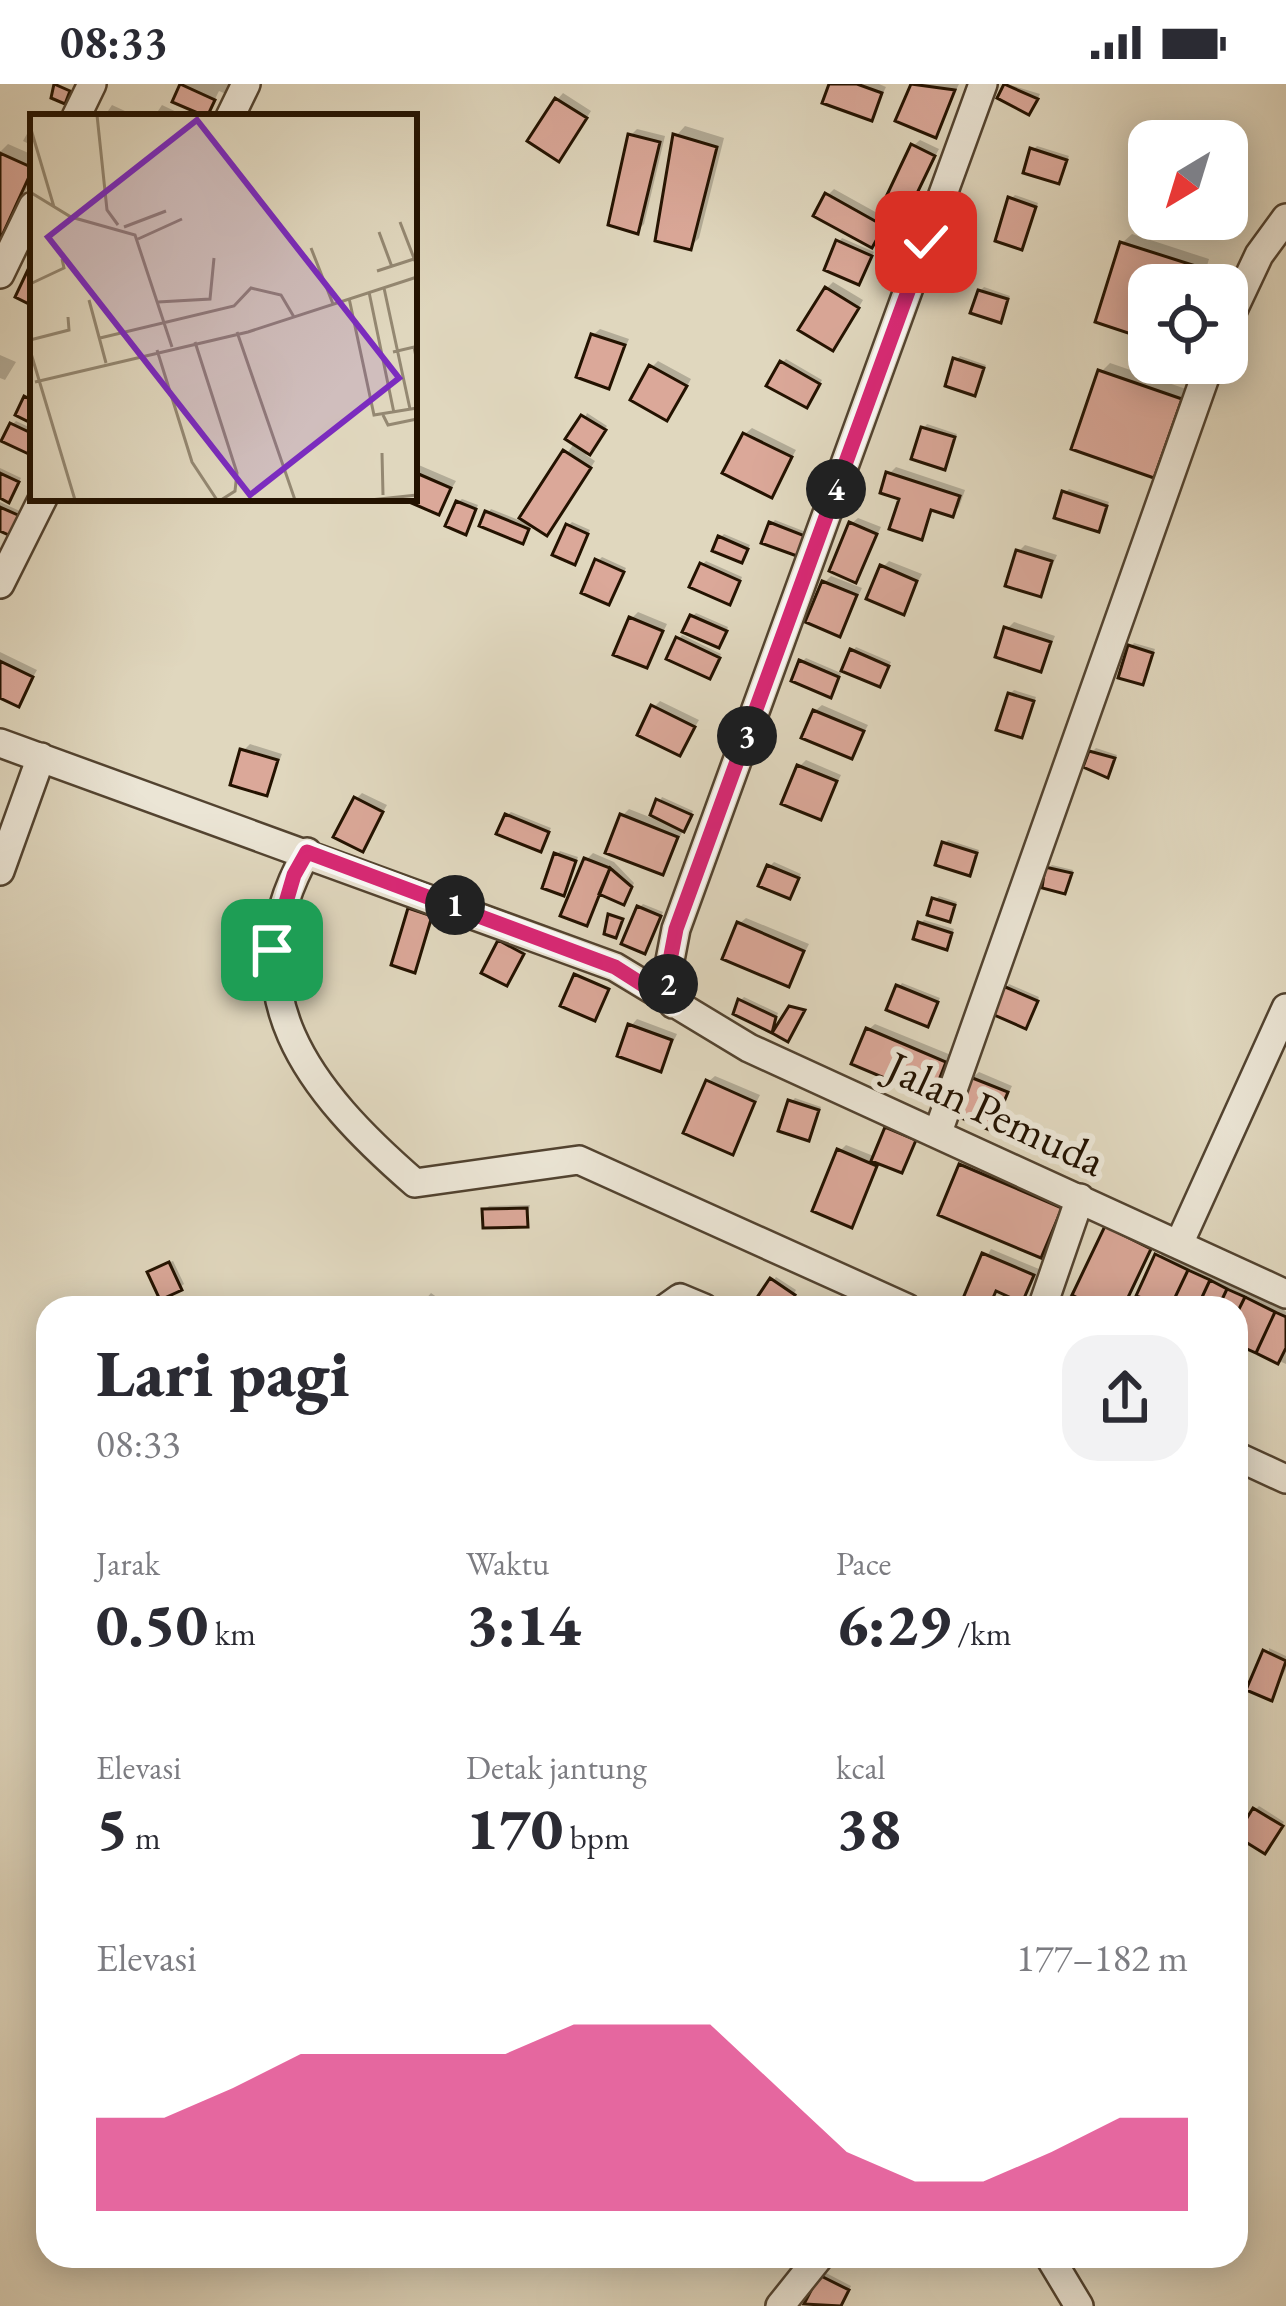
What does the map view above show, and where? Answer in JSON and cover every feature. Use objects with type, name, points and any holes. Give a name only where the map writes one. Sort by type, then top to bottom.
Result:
[{"type":"street","points":[[77,114],[92,84]]},
{"type":"street","points":[[231,114],[246,84]]},
{"type":"street","points":[[673,1004],[667,976],[676,929],[983,84]]},
{"type":"street","points":[[0,274],[30,212]]},
{"type":"street","points":[[1248,278],[1286,218]]},
{"type":"street","points":[[938,1132],[1203,384]]},
{"type":"street","points":[[0,584],[42,501]]},
{"type":"street","name":"Jalan Pemuda","points":[[0,743],[615,967],[748,1048],[1286,1294]]},
{"type":"street","points":[[0,871],[41,757]]},
{"type":"street","points":[[307,852],[294,875],[272,950],[283,1024],[352,1129],[415,1183],[579,1160],[880,1296]]},
{"type":"street","points":[[1179,1244],[1286,1008]]},
{"type":"street","points":[[1046,1296],[1080,1198]]},
{"type":"street","points":[[1248,1462],[1286,1479]]},
{"type":"street","points":[[780,2306],[810,2268]]},
{"type":"street","points":[[1056,2268],[1079,2306]]},
{"type":"building","points":[[54,84],[70,91],[65,104],[51,98]]},
{"type":"building","points":[[180,84],[215,100],[208,114],[172,102]]},
{"type":"building","points":[[829,84],[857,84],[882,93],[872,121],[822,103]]},
{"type":"building","points":[[911,84],[955,90],[936,138],[895,121]]},
{"type":"building","points":[[1004,84],[1038,99],[1029,115],[997,98]]},
{"type":"building","points":[[555,98],[587,118],[559,162],[527,141]]},
{"type":"building","points":[[628,134],[660,142],[638,234],[608,225]]},
{"type":"building","points":[[673,134],[717,147],[691,250],[655,241]]},
{"type":"building","points":[[911,144],[935,156],[909,210],[885,199]]},
{"type":"building","points":[[1030,148],[1067,160],[1059,184],[1023,173]]},
{"type":"building","points":[[0,153],[30,167],[30,175],[0,240]]},
{"type":"building","points":[[825,193],[884,226],[872,248],[813,216]]},
{"type":"building","points":[[1008,197],[1036,207],[1022,250],[995,241]]},
{"type":"building","points":[[836,240],[872,256],[859,285],[824,270]]},
{"type":"building","points":[[1120,242],[1189,264],[1128,264],[1128,333],[1095,322]]},
{"type":"building","points":[[30,265],[30,304],[15,297]]},
{"type":"building","points":[[825,287],[859,308],[833,351],[798,330]]},
{"type":"building","points":[[978,290],[1008,299],[1001,323],[970,313]]},
{"type":"building","points":[[591,334],[625,345],[609,389],[576,377]]},
{"type":"building","points":[[953,358],[984,368],[975,396],[945,386]]},
{"type":"building","points":[[780,361],[820,384],[807,408],[766,386]]},
{"type":"building","points":[[649,365],[687,386],[667,421],[630,400]]},
{"type":"building","points":[[1098,370],[1182,399],[1154,478],[1071,449]]},
{"type":"building","points":[[24,396],[30,399],[30,422],[15,415]]},
{"type":"building","points":[[581,415],[606,430],[590,455],[565,439]]},
{"type":"building","points":[[10,423],[30,433],[30,455],[1,441]]},
{"type":"building","points":[[921,427],[955,437],[945,470],[911,459]]},
{"type":"building","points":[[743,433],[792,457],[772,498],[722,473]]},
{"type":"building","points":[[563,450],[591,468],[547,536],[519,518]]},
{"type":"building","points":[[886,472],[960,496],[953,517],[931,510],[922,540],[889,529],[899,499],[880,493]]},
{"type":"building","points":[[0,473],[19,482],[9,503],[0,498]]},
{"type":"building","points":[[417,473],[451,488],[439,515],[407,501],[417,501]]},
{"type":"building","points":[[1062,491],[1107,506],[1099,532],[1054,518]]},
{"type":"building","points":[[456,501],[476,509],[466,535],[445,526]]},
{"type":"building","points":[[0,507],[20,516],[11,536],[0,531]]},
{"type":"building","points":[[485,511],[529,529],[523,544],[479,526]]},
{"type":"building","points":[[769,522],[805,536],[797,556],[761,543]]},
{"type":"building","points":[[849,522],[877,534],[856,583],[829,571]]},
{"type":"building","points":[[566,524],[588,534],[575,565],[552,555]]},
{"type":"building","points":[[718,536],[748,549],[742,563],[712,551]]},
{"type":"building","points":[[1016,550],[1052,561],[1041,597],[1005,586]]},
{"type":"building","points":[[595,559],[624,572],[609,605],[581,593]]},
{"type":"building","points":[[700,563],[740,581],[730,605],[689,587]]},
{"type":"building","points":[[880,565],[917,581],[904,615],[866,599]]},
{"type":"building","points":[[822,581],[857,595],[840,637],[805,622]]},
{"type":"building","points":[[690,615],[727,631],[719,648],[682,632]]},
{"type":"building","points":[[629,617],[663,631],[647,668],[613,655]]},
{"type":"building","points":[[1004,627],[1051,642],[1041,672],[995,657]]},
{"type":"building","points":[[676,637],[720,658],[710,679],[666,659]]},
{"type":"building","points":[[1128,645],[1153,653],[1143,685],[1118,678]]},
{"type":"building","points":[[850,649],[889,666],[880,687],[841,671]]},
{"type":"building","points":[[799,660],[839,677],[831,698],[791,681]]},
{"type":"building","points":[[0,661],[33,677],[19,707],[0,698]]},
{"type":"building","points":[[1008,693],[1034,701],[1022,738],[996,730]]},
{"type":"building","points":[[651,705],[695,727],[680,756],[637,735]]},
{"type":"building","points":[[813,710],[864,731],[852,759],[801,738]]},
{"type":"building","points":[[240,749],[278,760],[267,796],[230,785]]},
{"type":"building","points":[[1089,751],[1115,758],[1108,778],[1083,767]]},
{"type":"building","points":[[797,765],[837,781],[821,820],[781,804]]},
{"type":"building","points":[[354,797],[383,812],[363,852],[333,837]]},
{"type":"building","points":[[656,799],[692,815],[684,832],[650,815]]},
{"type":"building","points":[[505,814],[549,832],[541,852],[496,834]]},
{"type":"building","points":[[620,814],[678,837],[663,875],[605,853]]},
{"type":"building","points":[[942,842],[977,853],[970,876],[935,865]]},
{"type":"building","points":[[554,853],[576,861],[564,896],[542,888]]},
{"type":"building","points":[[584,858],[610,868],[587,926],[560,916]]},
{"type":"building","points":[[767,865],[799,878],[790,899],[758,886]]},
{"type":"building","points":[[1045,867],[1072,873],[1065,894],[1042,888]]},
{"type":"building","points":[[610,868],[632,887],[624,905],[599,894]]},
{"type":"building","points":[[932,898],[955,905],[950,922],[927,915]]},
{"type":"building","points":[[637,906],[661,916],[645,954],[621,944]]},
{"type":"building","points":[[408,908],[432,916],[415,973],[391,965]]},
{"type":"building","points":[[608,914],[623,919],[616,938],[604,934]]},
{"type":"building","points":[[737,922],[804,951],[789,987],[722,959]]},
{"type":"building","points":[[918,922],[952,933],[947,950],[913,939]]},
{"type":"building","points":[[498,940],[524,954],[507,986],[481,973]]},
{"type":"building","points":[[574,974],[609,989],[595,1021],[560,1006]]},
{"type":"building","points":[[896,985],[938,1002],[928,1027],[886,1010]]},
{"type":"building","points":[[1003,986],[1038,1001],[1026,1029],[992,1014]]},
{"type":"building","points":[[738,999],[776,1017],[772,1033],[733,1014]]},
{"type":"building","points":[[789,1006],[805,1010],[788,1042],[772,1033]]},
{"type":"building","points":[[628,1024],[672,1040],[661,1072],[617,1056]]},
{"type":"building","points":[[866,1028],[946,1062],[932,1098],[851,1064]]},
{"type":"building","points":[[970,1077],[1008,1092],[992,1131],[954,1115]]},
{"type":"building","points":[[706,1080],[755,1102],[733,1155],[683,1133]]},
{"type":"building","points":[[788,1100],[819,1110],[809,1141],[778,1131]]},
{"type":"building","points":[[885,1127],[916,1140],[902,1173],[871,1161]]},
{"type":"building","points":[[837,1149],[877,1166],[852,1228],[812,1211]]},
{"type":"building","points":[[959,1164],[1062,1208],[1041,1258],[938,1215]]},
{"type":"building","points":[[527,1208],[528,1227],[483,1228],[482,1209]]},
{"type":"building","points":[[1105,1226],[1151,1249],[1129,1296],[1072,1295]]},
{"type":"building","points":[[982,1253],[1034,1275],[1025,1296],[996,1291],[994,1296],[964,1296]]},
{"type":"building","points":[[1155,1254],[1188,1270],[1176,1296],[1136,1296]]},
{"type":"building","points":[[169,1262],[182,1290],[158,1296],[147,1272]]},
{"type":"building","points":[[1188,1270],[1210,1280],[1203,1296],[1176,1296]]},
{"type":"building","points":[[770,1278],[795,1295],[794,1296],[758,1296]]},
{"type":"building","points":[[1210,1280],[1227,1289],[1224,1296],[1203,1296]]},
{"type":"building","points":[[1248,1298],[1275,1312],[1256,1353],[1248,1349]]},
{"type":"building","points":[[1275,1312],[1286,1317],[1286,1348],[1278,1364],[1256,1353]]},
{"type":"building","points":[[1263,1650],[1286,1661],[1272,1701],[1248,1691]]},
{"type":"building","points":[[1253,1808],[1283,1826],[1265,1854],[1248,1843],[1248,1816]]},
{"type":"building","points":[[819,2275],[849,2290],[841,2306],[804,2304]]},
{"type":"route","points":[[272,950],[294,875],[307,852],[615,967],[673,1004],[667,976],[676,929],[926,242]]}]
